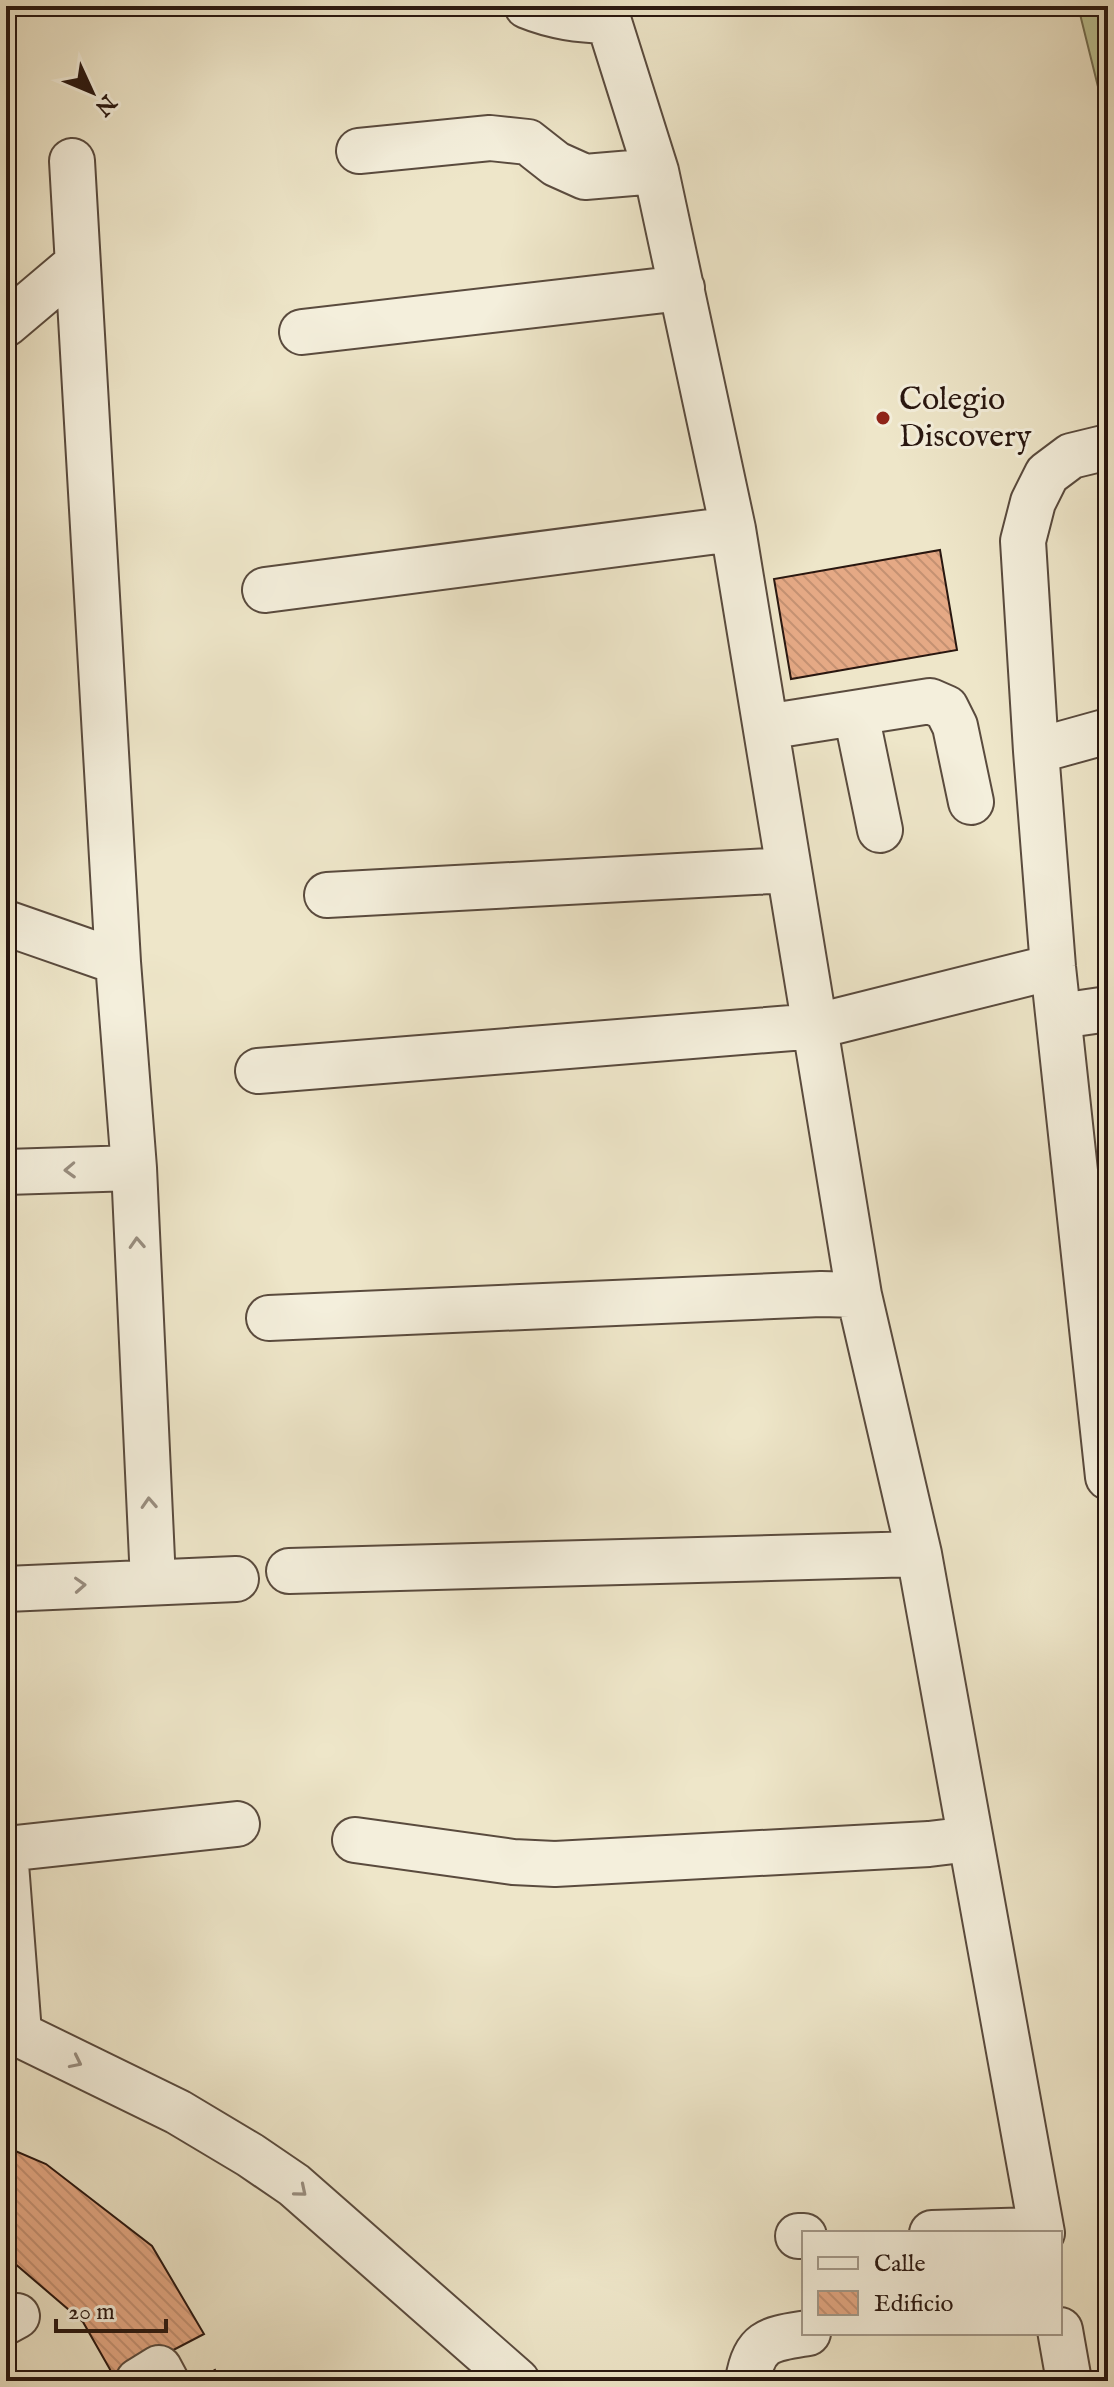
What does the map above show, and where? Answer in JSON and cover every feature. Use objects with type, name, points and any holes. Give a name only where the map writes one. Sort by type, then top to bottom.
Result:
[{"type":"street","points":[[527,6],[572,20],[606,14],[656,171],[733,529],[859,1295],[919,1554],[1042,2231]]},
{"type":"street","points":[[359,151],[490,138],[528,142],[556,164],[585,177],[656,171]]},
{"type":"street","points":[[72,161],[118,962],[134,1168],[153,1581]]},
{"type":"street","points":[[6,324],[77,264]]},
{"type":"street","points":[[302,332],[682,288]]},
{"type":"street","points":[[1108,447],[1071,456],[1047,474],[1033,502],[1023,541],[1053,967],[1099,1297],[1108,1477]]},
{"type":"street","points":[[265,590],[733,529]]},
{"type":"street","points":[[766,727],[930,701],[946,708],[955,726],[971,802]]},
{"type":"street","points":[[856,714],[880,830]]},
{"type":"street","points":[[1036,751],[1108,731]]},
{"type":"street","points":[[327,895],[789,870]]},
{"type":"street","points":[[6,923],[118,962]]},
{"type":"street","points":[[258,1071],[817,1026],[1053,967]]},
{"type":"street","points":[[1060,1016],[1108,1009]]},
{"type":"street","points":[[6,1172],[134,1168]]},
{"type":"street","points":[[269,1318],[805,1294],[859,1295]]},
{"type":"street","points":[[289,1571],[919,1554]]},
{"type":"street","points":[[6,1589],[236,1579]]},
{"type":"street","points":[[6,1849],[237,1824]]},
{"type":"street","points":[[355,1840],[513,1862],[555,1864],[929,1844],[970,1839]]},
{"type":"street","points":[[6,1864],[13,2031],[178,2112],[294,2185],[517,2381]]},
{"type":"street","points":[[748,2381],[751,2360],[771,2339],[802,2334]]},
{"type":"street","points":[[1061,2335],[1069,2381]]},
{"type":"street","points":[[138,2381],[159,2368],[166,2381]]},
{"type":"green space","points":[[1078,6],[1108,6],[1108,127]]},
{"type":"building","name":"Colegio Discovery","points":[[940,550],[957,650],[791,679],[774,579]]},
{"type":"building","points":[[6,2147],[46,2164],[152,2246],[204,2334],[116,2380],[83,2322],[6,2256]]},
{"type":"building","points":[[215,2370],[221,2381],[196,2381]]},
{"type":"place","name":"Colegio Discovery","points":[[883,418]]}]
